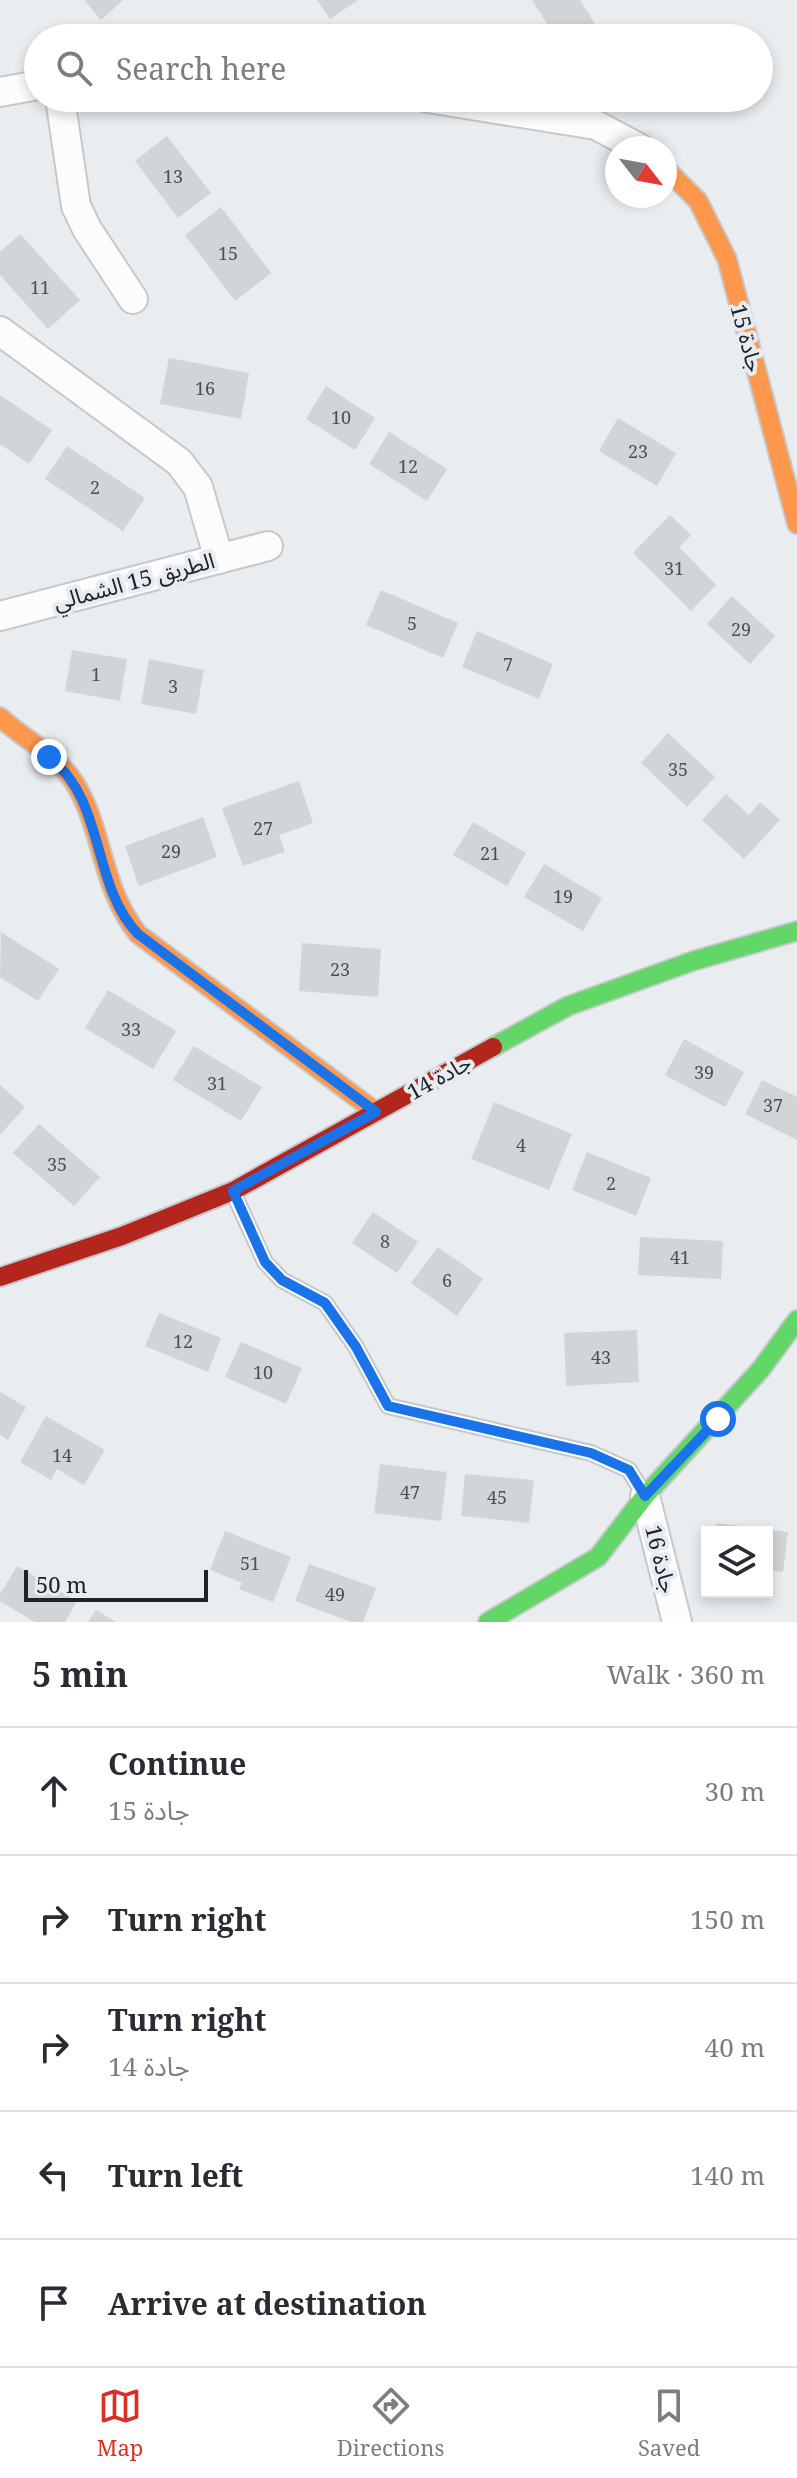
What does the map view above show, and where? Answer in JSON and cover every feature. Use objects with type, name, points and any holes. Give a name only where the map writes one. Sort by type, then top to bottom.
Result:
[{"type":"street","points":[[0,92],[24,88]]},
{"type":"street","points":[[62,112],[76,206],[87,229],[133,299]]},
{"type":"street","points":[[515,112],[596,125],[617,136]]},
{"type":"street","name":"جادة 15","points":[[677,180],[698,201],[727,259],[789,464],[797,524]]},
{"type":"street","points":[[0,331],[179,462],[198,487],[219,559]]},
{"type":"street","name":"الطريق 15 الشمالي","points":[[0,616],[268,546]]},
{"type":"street","points":[[0,717],[59,764],[75,783],[116,900],[129,925],[376,1112]]},
{"type":"street","name":"جادة 14","points":[[0,1277],[122,1236],[233,1191],[568,1006],[693,961],[797,931]]},
{"type":"street","points":[[488,1622],[598,1557],[645,1496],[761,1369],[797,1320]]},
{"type":"street","name":"جادة 16","points":[[645,1496],[677,1622]]},
{"type":"lane","points":[[233,1191],[265,1262],[282,1280],[325,1303],[356,1347],[388,1406],[591,1453],[629,1470],[645,1496]]},
{"type":"building","points":[[84,0],[123,0],[101,20]]},
{"type":"building","points":[[317,0],[358,0],[330,19]]},
{"type":"building","points":[[532,0],[580,0],[595,24],[547,24]]},
{"type":"building","points":[[167,136],[211,193],[178,218],[135,161]]},
{"type":"building","points":[[221,207],[271,273],[235,301],[185,235]]},
{"type":"building","points":[[20,234],[80,300],[48,329],[0,275],[0,252]]},
{"type":"building","points":[[169,358],[249,373],[241,419],[160,404]]},
{"type":"building","points":[[326,386],[375,418],[355,450],[306,419]]},
{"type":"building","points":[[0,395],[52,430],[29,464],[0,444]]},
{"type":"building","points":[[618,418],[676,453],[657,486],[599,451]]},
{"type":"building","points":[[389,432],[447,469],[427,501],[369,464]]},
{"type":"building","points":[[67,446],[145,498],[123,531],[45,479]]},
{"type":"building","points":[[670,515],[691,535],[679,547],[716,585],[691,611],[633,553]]},
{"type":"building","points":[[381,590],[458,623],[443,658],[366,625]]},
{"type":"building","points":[[732,596],[775,636],[750,664],[707,624]]},
{"type":"building","points":[[477,631],[553,664],[539,699],[462,667]]},
{"type":"building","points":[[72,650],[127,659],[120,701],[65,691]]},
{"type":"building","points":[[149,659],[204,670],[196,714],[141,704]]},
{"type":"building","points":[[668,733],[715,777],[687,807],[641,763]]},
{"type":"building","points":[[299,781],[313,823],[279,835],[285,852],[243,866],[222,808]]},
{"type":"building","points":[[726,794],[749,815],[760,802],[780,820],[744,859],[702,820]]},
{"type":"building","points":[[203,817],[217,857],[139,886],[125,846]]},
{"type":"building","points":[[473,822],[526,853],[507,886],[453,855]]},
{"type":"building","points":[[544,864],[602,898],[583,931],[524,897]]},
{"type":"building","points":[[1,932],[59,969],[38,1001],[0,977]]},
{"type":"building","points":[[302,943],[381,949],[378,997],[299,991]]},
{"type":"building","points":[[108,990],[176,1031],[153,1069],[85,1028]]},
{"type":"building","points":[[684,1039],[744,1072],[725,1107],[665,1075]]},
{"type":"building","points":[[194,1046],[262,1087],[241,1121],[173,1080]]},
{"type":"building","points":[[762,1080],[797,1097],[797,1140],[745,1114]]},
{"type":"building","points":[[0,1085],[25,1107],[0,1135]]},
{"type":"building","points":[[494,1102],[572,1134],[549,1190],[471,1159]]},
{"type":"building","points":[[39,1124],[100,1177],[74,1206],[13,1153]]},
{"type":"building","points":[[587,1152],[651,1178],[636,1216],[572,1190]]},
{"type":"building","points":[[373,1212],[418,1242],[397,1273],[352,1243]]},
{"type":"building","points":[[640,1237],[723,1241],[721,1279],[638,1275]]},
{"type":"building","points":[[438,1247],[483,1279],[457,1316],[411,1283]]},
{"type":"building","points":[[159,1313],[221,1338],[208,1372],[145,1346]]},
{"type":"building","points":[[637,1330],[639,1382],[566,1386],[564,1333]]},
{"type":"building","points":[[241,1342],[302,1368],[286,1404],[225,1377]]},
{"type":"building","points":[[0,1392],[26,1407],[8,1440],[0,1435]]},
{"type":"building","points":[[46,1416],[105,1450],[84,1485],[57,1469],[51,1480],[20,1462]]},
{"type":"building","points":[[380,1464],[447,1472],[441,1521],[374,1513]]},
{"type":"building","points":[[465,1474],[534,1480],[529,1523],[461,1516]]},
{"type":"building","points":[[773,1530],[788,1532],[783,1572],[773,1571]]},
{"type":"building","points":[[225,1531],[291,1557],[273,1602],[239,1589],[242,1583],[210,1570]]},
{"type":"building","points":[[309,1564],[376,1588],[363,1622],[351,1622],[295,1601]]},
{"type":"building","points":[[17,1566],[77,1601],[65,1622],[35,1622],[0,1601],[0,1594]]},
{"type":"building","points":[[96,1610],[116,1622],[88,1622]]},
{"type":"traffic: fast","points":[[493,1047],[568,1006],[693,961],[797,931]]},
{"type":"traffic: fast","points":[[488,1622],[598,1557],[645,1496],[761,1369],[797,1320]]},
{"type":"traffic: slow","points":[[677,180],[698,201],[727,259],[797,524]]},
{"type":"traffic: slow","points":[[0,717],[49,755],[74,782],[91,819],[116,897],[138,934],[376,1112]]},
{"type":"traffic: jam","points":[[0,1277],[122,1236],[233,1191],[493,1047]]},
{"type":"route","points":[[49,757],[68,773],[81,794],[116,900],[129,925],[376,1112],[233,1191],[265,1262],[282,1280],[325,1303],[356,1347],[388,1406],[591,1453],[629,1470],[645,1496],[718,1419]]}]
